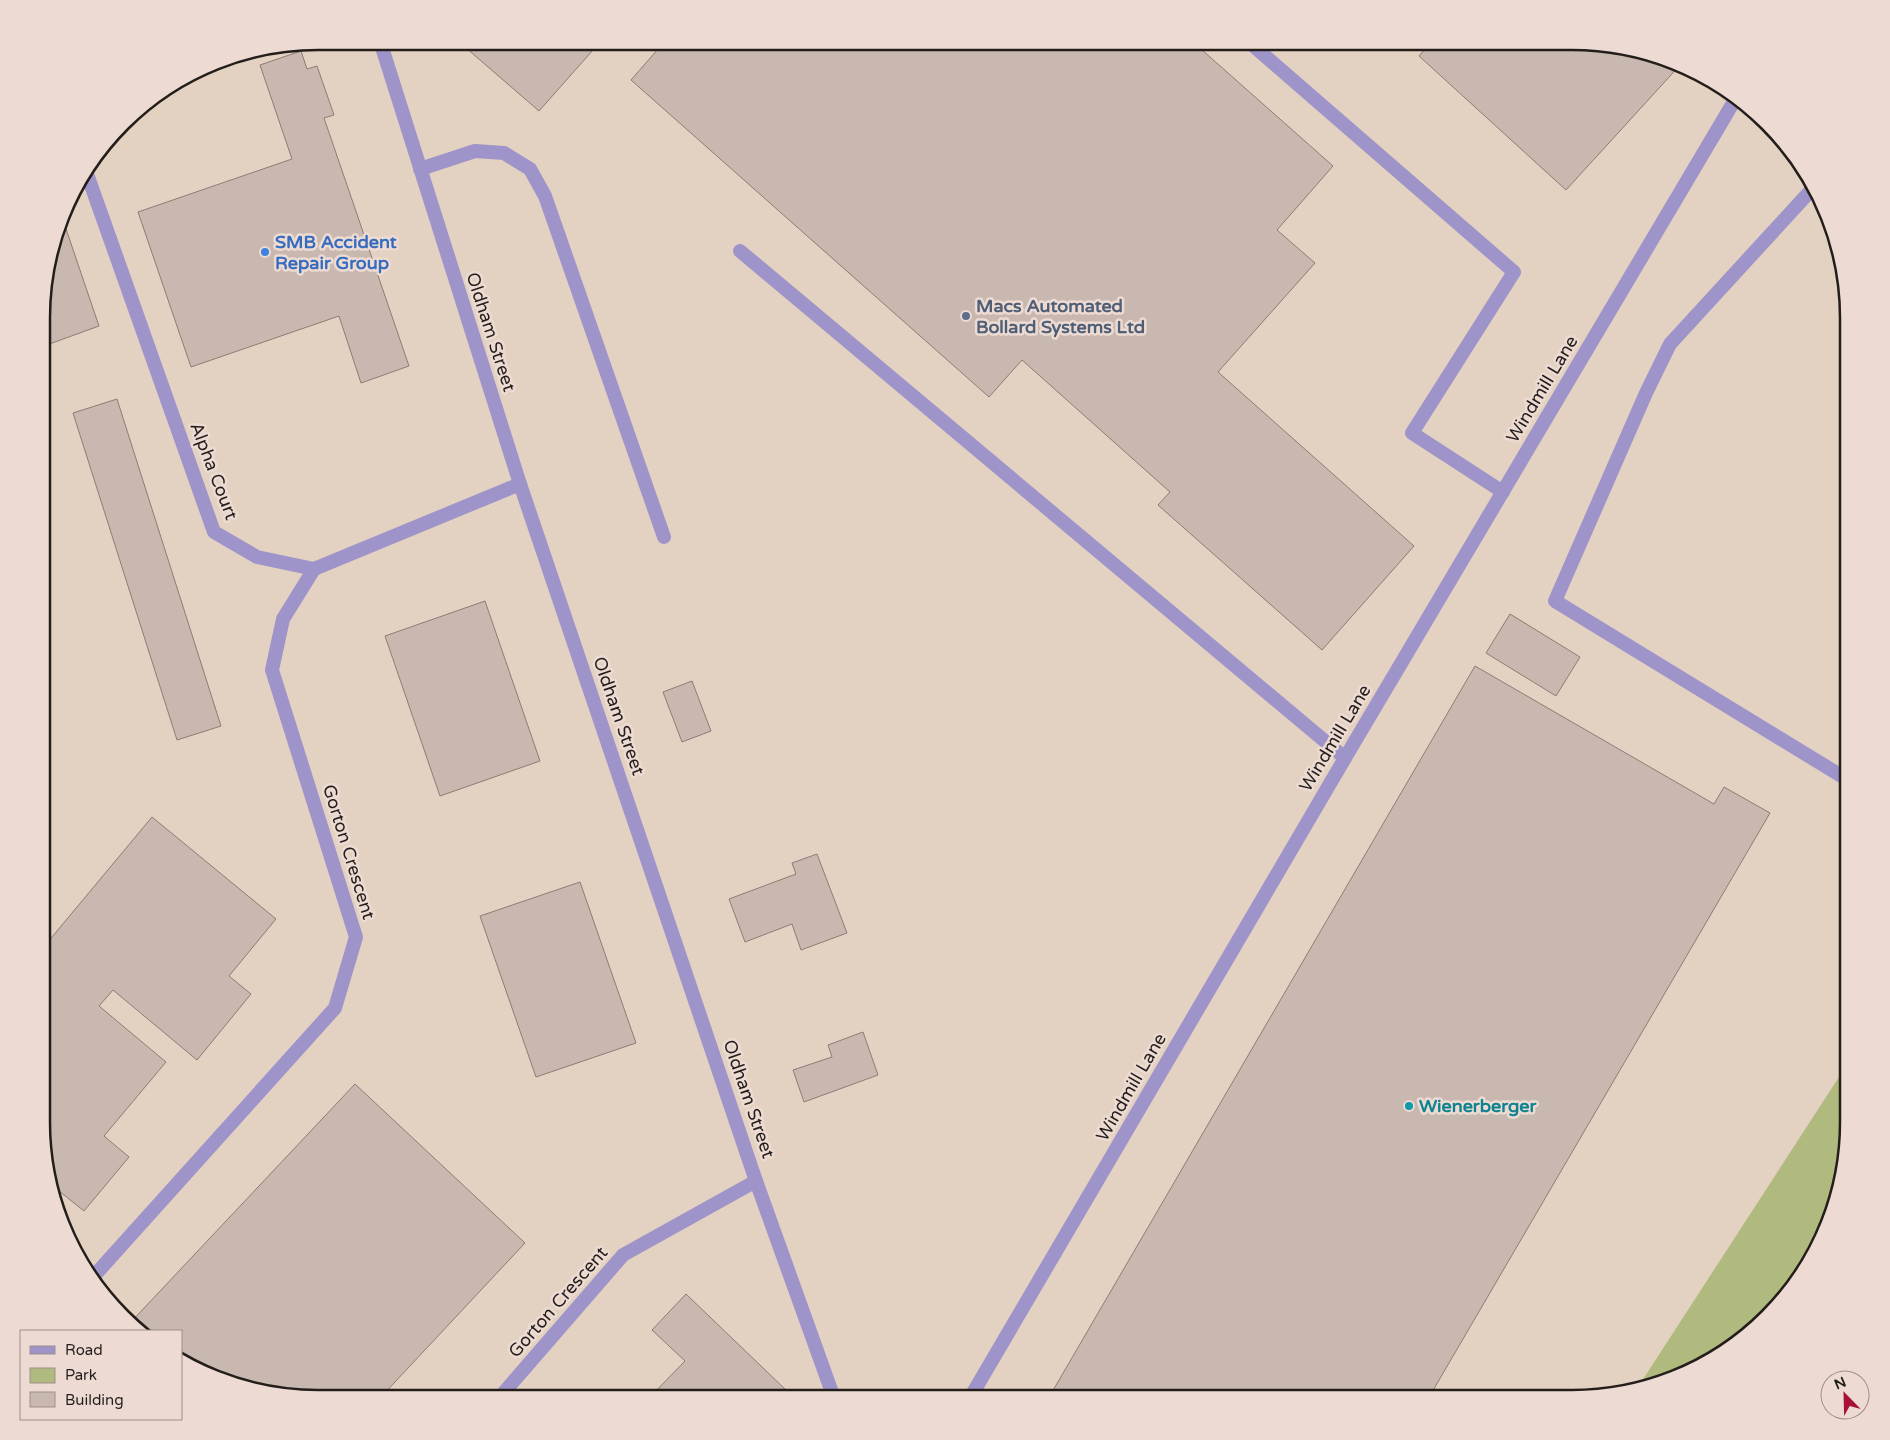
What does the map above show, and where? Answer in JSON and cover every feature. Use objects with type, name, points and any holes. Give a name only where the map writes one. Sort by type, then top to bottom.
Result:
[{"type":"street","name":"Oldham Street","points":[[383,50],[520,484],[756,1181],[831,1390]]},
{"type":"street","points":[[1258,50],[1514,272],[1412,433],[1503,492]]},
{"type":"street","name":"Windmill Lane","points":[[975,1390],[1345,758],[1733,103]]},
{"type":"street","points":[[420,168],[475,151],[504,153],[530,169],[545,196],[664,537]]},
{"type":"street","name":"Alpha Court","points":[[89,179],[214,532],[257,557],[314,569]]},
{"type":"street","points":[[1809,193],[1670,344],[1646,393],[1555,601],[1840,775]]},
{"type":"street","points":[[740,251],[1345,758]]},
{"type":"street","points":[[314,569],[520,484]]},
{"type":"street","name":"Gorton Crescent","points":[[97,1273],[335,1008],[356,937],[272,670],[283,619],[314,569]]},
{"type":"street","name":"Gorton Crescent","points":[[506,1390],[623,1255],[756,1181]]},
{"type":"shaded area","points":[[318,50],[1572,50],[1624,55],[1675,70],[1706,86],[1735,105],[1762,128],[1785,155],[1804,184],[1820,215],[1831,249],[1838,283],[1840,318],[1840,1075],[1642,1381],[1624,1385],[1572,1390],[318,1390],[266,1385],[215,1370],[182,1353],[182,1330],[149,1330],[128,1312],[105,1285],[86,1256],[70,1225],[59,1191],[52,1157],[50,1122],[50,318],[55,266],[70,215],[86,184],[105,155],[128,128],[155,105],[184,86],[215,70],[249,59],[283,52]]},
{"type":"green space","points":[[1840,1075],[1840,1122],[1835,1174],[1820,1225],[1795,1271],[1762,1312],[1735,1335],[1706,1354],[1675,1370],[1642,1381]]},
{"type":"building","points":[[468,50],[593,50],[539,111]]},
{"type":"building","points":[[657,50],[1202,50],[1333,166],[1277,230],[1315,263],[1218,372],[1414,546],[1322,650],[1158,505],[1170,492],[1022,360],[989,397],[631,80]]},
{"type":"building","points":[[1424,50],[1572,50],[1624,55],[1675,70],[1566,190],[1419,56]]},
{"type":"building","points":[[301,51],[307,69],[317,66],[334,115],[324,118],[409,366],[361,383],[339,316],[191,367],[138,212],[292,159],[260,65]]},
{"type":"building","points":[[66,228],[99,326],[50,344],[52,283]]},
{"type":"building","points":[[117,399],[221,726],[177,740],[73,413]]},
{"type":"building","points":[[485,601],[540,761],[440,796],[385,636]]},
{"type":"building","points":[[1510,614],[1580,657],[1556,696],[1486,653]]},
{"type":"building","name":"Wienerberger","points":[[1475,666],[1714,804],[1724,787],[1770,813],[1433,1390],[1053,1390]]},
{"type":"building","points":[[692,681],[711,731],[682,742],[663,692]]},
{"type":"building","points":[[152,817],[276,919],[229,976],[251,994],[197,1060],[113,990],[99,1006],[166,1062],[104,1136],[129,1157],[84,1211],[59,1191],[52,1157],[50,1122],[50,939]]},
{"type":"building","points":[[817,854],[847,933],[801,950],[792,924],[745,942],[729,899],[796,874],[792,863]]},
{"type":"building","points":[[580,882],[636,1043],[536,1077],[480,916]]},
{"type":"building","points":[[863,1032],[878,1075],[804,1102],[793,1070],[832,1057],[828,1045]]},
{"type":"building","points":[[355,1084],[525,1243],[387,1390],[283,1388],[249,1381],[215,1370],[182,1353],[182,1330],[149,1330],[135,1318]]},
{"type":"building","points":[[686,1294],[786,1390],[657,1390],[685,1361],[652,1330]]},
{"type":"place","name":"SMB Accident Repair Group","points":[[265,252]]},
{"type":"place","name":"Macs Automated Bollard Systems Ltd","points":[[966,316]]},
{"type":"place","name":"Wienerberger","points":[[1409,1106]]}]
